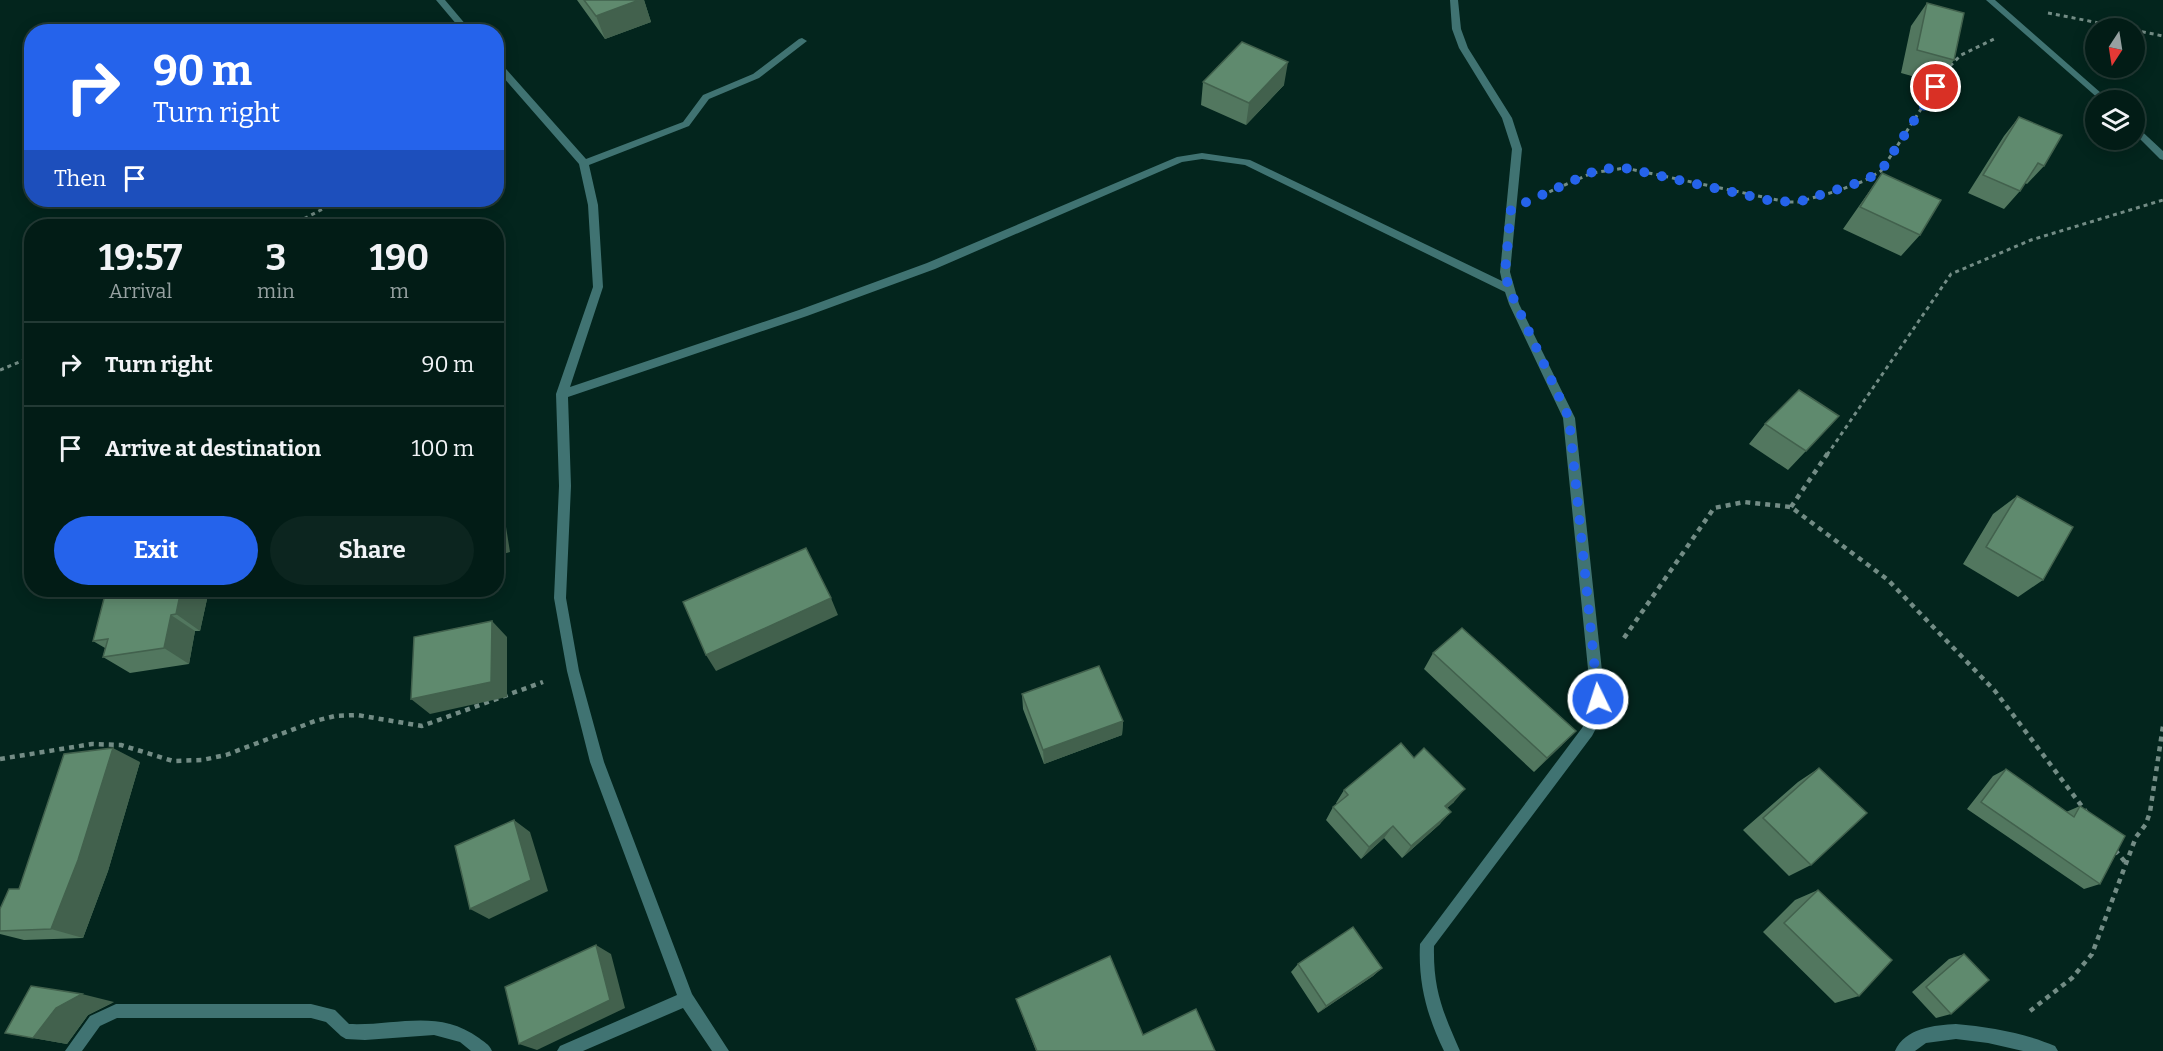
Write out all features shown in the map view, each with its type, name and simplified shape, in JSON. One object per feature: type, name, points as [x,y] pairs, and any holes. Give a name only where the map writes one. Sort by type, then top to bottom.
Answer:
[{"type":"street","points":[[440,0],[461,24]]},
{"type":"street","points":[[1452,1051],[1437,1023],[1427,987],[1426,944],[1587,732],[1595,717],[1598,699],[1569,418],[1509,289],[1505,272],[1517,149],[1516,139],[1506,113],[1456,31],[1454,0]]},
{"type":"street","points":[[1990,0],[2094,90]]},
{"type":"street","points":[[584,163],[686,124],[706,96],[756,76],[802,41]]},
{"type":"street","points":[[504,72],[584,163],[593,205],[598,287],[562,393],[565,486],[560,598],[573,670],[597,762],[686,999],[721,1051]]},
{"type":"street","points":[[2145,138],[2163,157]]},
{"type":"street","points":[[562,393],[802,313],[931,266],[1180,159],[1202,156],[1246,162],[1509,289]]},
{"type":"street","points":[[565,1051],[686,999]]},
{"type":"street","points":[[73,1051],[95,1021],[116,1011],[310,1011],[330,1015],[346,1031],[365,1032],[434,1027],[448,1030],[465,1037],[484,1051]]},
{"type":"street","points":[[1903,1051],[1924,1035],[1960,1033],[1996,1036],[2050,1051]]},
{"type":"path","points":[[2047,13],[2085,20]]},
{"type":"path","points":[[1511,209],[1599,169],[1625,168],[1787,202],[1798,202],[1864,181],[1881,171],[1951,64],[1961,55],[2021,25]]},
{"type":"path","points":[[2145,32],[2163,36]]},
{"type":"path","points":[[1791,507],[1950,274],[2031,240],[2163,200]]},
{"type":"path","points":[[304,219],[327,207]]},
{"type":"path","points":[[0,370],[24,360]]},
{"type":"path","points":[[1597,678],[1714,508],[1744,502],[1791,507],[1888,579],[1995,691],[2091,818]]},
{"type":"path","points":[[0,759],[92,744],[121,745],[173,761],[202,760],[226,755],[315,721],[335,717],[357,715],[422,726],[573,670]]},
{"type":"path","points":[[1996,1036],[2081,970],[2092,954],[2136,837],[2146,824],[2150,812],[2163,726]]},
{"type":"path","points":[[2112,845],[2126,863]]},
{"type":"building","points":[[584,0],[639,0],[596,16]]},
{"type":"building","points":[[1927,3],[1964,13],[1954,60],[1917,50]]},
{"type":"building","points":[[1242,42],[1288,62],[1249,103],[1203,82]]},
{"type":"building","points":[[2019,117],[2062,135],[2044,166],[2038,163],[2020,191],[1983,175]]},
{"type":"building","points":[[1882,173],[1941,200],[1920,235],[1860,207]]},
{"type":"building","points":[[1799,390],[1839,416],[1806,451],[1765,424]]},
{"type":"building","points":[[2017,496],[2073,527],[2043,580],[1986,547]]},
{"type":"building","points":[[806,548],[831,598],[706,655],[683,602]]},
{"type":"building","points":[[104,597],[180,597],[176,614],[171,615],[164,648],[103,657],[108,639],[93,641]]},
{"type":"building","points":[[492,621],[491,682],[411,699],[414,637]]},
{"type":"building","points":[[1462,628],[1576,731],[1547,758],[1433,653]]},
{"type":"building","points":[[1099,666],[1123,721],[1043,750],[1022,694]]},
{"type":"building","points":[[1401,743],[1414,758],[1424,748],[1465,789],[1445,806],[1451,812],[1411,846],[1393,826],[1369,847],[1333,807],[1348,795],[1344,790]]},
{"type":"building","points":[[113,748],[78,860],[51,929],[0,931],[0,909],[9,889],[19,889],[64,754]]},
{"type":"building","points":[[1819,768],[1867,813],[1811,865],[1763,818]]},
{"type":"building","points":[[2006,769],[2074,817],[2080,806],[2125,836],[2100,884],[1981,802]]},
{"type":"building","points":[[514,820],[531,880],[470,909],[455,846]]},
{"type":"building","points":[[1818,890],[1892,960],[1859,996],[1784,923]]},
{"type":"building","points":[[1353,927],[1382,968],[1326,1006],[1298,964]]},
{"type":"building","points":[[596,945],[610,1000],[519,1044],[505,987]]},
{"type":"building","points":[[1964,954],[1989,980],[1951,1014],[1926,987]]},
{"type":"building","points":[[1110,956],[1143,1035],[1196,1009],[1215,1051],[1037,1051],[1016,999]]},
{"type":"building","points":[[31,986],[82,994],[56,1008],[33,1038],[5,1033]]},
{"type":"route","points":[[1598,699],[1569,418],[1509,289],[1505,272],[1511,209],[1599,169],[1613,168],[1625,168],[1772,201],[1798,202],[1837,191],[1864,181],[1881,171],[1936,87]]}]
